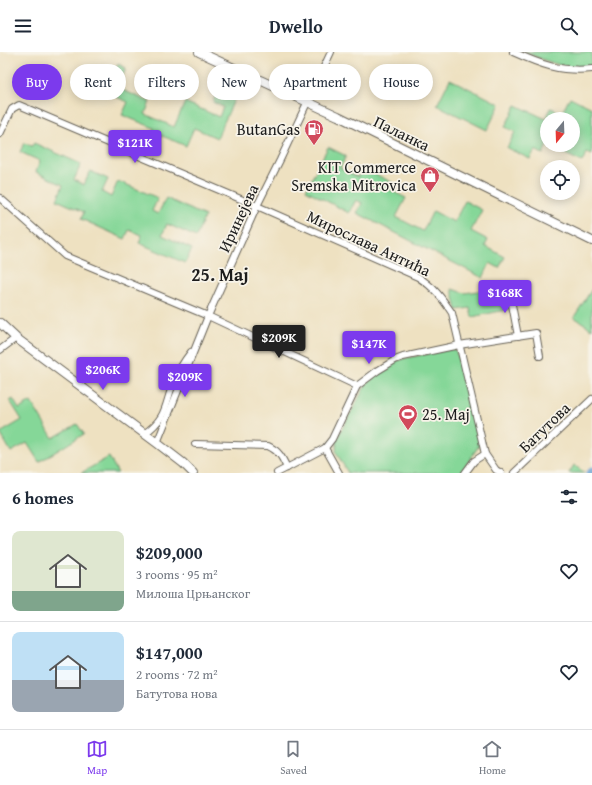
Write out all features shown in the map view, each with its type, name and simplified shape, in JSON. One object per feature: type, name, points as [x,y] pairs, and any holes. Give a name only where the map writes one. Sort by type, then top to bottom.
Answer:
[{"type":"main road","name":"Паланка","points":[[199,52],[307,102],[592,241]]},
{"type":"main road","points":[[0,323],[16,338],[144,434],[193,473]]},
{"type":"street","name":"Иринејева","points":[[157,444],[208,316],[257,206],[331,52]]},
{"type":"street","points":[[513,52],[553,68],[576,70],[592,69]]},
{"type":"street","name":"Мирослава Антића","points":[[0,134],[12,108],[19,105],[257,206],[418,277],[429,284],[441,297],[452,313],[485,454]]},
{"type":"street","points":[[0,198],[65,256],[208,316],[357,386]]},
{"type":"street","points":[[509,289],[518,336]]},
{"type":"street","points":[[277,473],[326,448],[357,386],[395,360],[459,345],[536,333],[540,356]]},
{"type":"street","points":[[0,350],[16,338]]},
{"type":"street","name":"Иринејева","points":[[144,434],[152,428],[162,415],[167,406],[171,389],[178,372],[186,358],[196,346]]},
{"type":"street","name":"Батутова","points":[[514,473],[592,399]]},
{"type":"street","points":[[195,444],[268,446],[280,453],[287,468]]},
{"type":"street","points":[[326,448],[339,473]]},
{"type":"street","points":[[465,473],[474,461],[485,454],[496,470],[501,473]]},
{"type":"green space","points":[[524,52],[592,52],[592,65],[584,67],[566,66]]},
{"type":"green space","points":[[450,79],[500,104],[487,130],[437,105]]},
{"type":"green space","points":[[126,92],[134,95],[134,100],[145,100],[150,102],[145,114],[174,127],[185,102],[219,117],[223,107],[213,102],[214,100],[234,100],[217,138],[194,128],[186,146],[153,132],[154,128],[122,115],[128,102],[123,100],[126,100]]},
{"type":"green space","points":[[570,97],[592,108],[592,155],[587,153],[582,162],[561,152],[580,152],[580,112],[562,112]]},
{"type":"green space","points":[[516,105],[540,116],[540,152],[544,152],[543,154],[535,150],[530,159],[507,148],[515,132],[505,127]]},
{"type":"green space","points":[[551,108],[560,112],[549,112]]},
{"type":"green space","points":[[24,143],[32,146],[34,143],[81,164],[74,180],[84,185],[90,171],[108,179],[102,192],[111,197],[118,181],[158,198],[152,211],[158,214],[166,198],[205,216],[196,237],[167,224],[162,235],[192,249],[185,263],[139,243],[142,235],[129,230],[125,239],[81,219],[84,212],[57,200],[63,185],[36,172],[40,161],[20,152]]},
{"type":"green space","points":[[328,147],[346,156],[340,168],[358,177],[363,168],[393,183],[390,190],[406,198],[396,217],[423,231],[433,211],[454,222],[465,201],[482,210],[471,231],[488,240],[485,246],[505,257],[499,268],[490,263],[483,278],[357,213],[362,203],[356,200],[349,213],[306,190]]},
{"type":"green space","points":[[452,289],[465,293],[491,289],[507,295],[510,309],[472,317],[470,308],[457,310]]},
{"type":"green space","points":[[592,289],[592,329],[574,317]]},
{"type":"green space","points":[[453,349],[456,351],[480,444],[461,473],[348,473],[336,452],[337,438],[367,383],[394,362],[406,358]]},
{"type":"green space","points":[[13,399],[19,409],[31,402],[53,438],[77,424],[84,434],[39,462],[27,443],[11,452],[0,433],[22,420],[10,401]]},
{"type":"green space","points":[[109,457],[118,473],[81,473]]},
{"type":"green space","points":[[574,465],[585,473],[569,473]]},
{"type":"place","name":"ButanGas","points":[[314,146]]},
{"type":"place","name":"KIT Commerce Sremska Mitrovica","points":[[430,193]]},
{"type":"place","name":"25. Maj","points":[[408,431]]},
{"type":"district","name":"25. Мај","points":[[220,275]]}]
